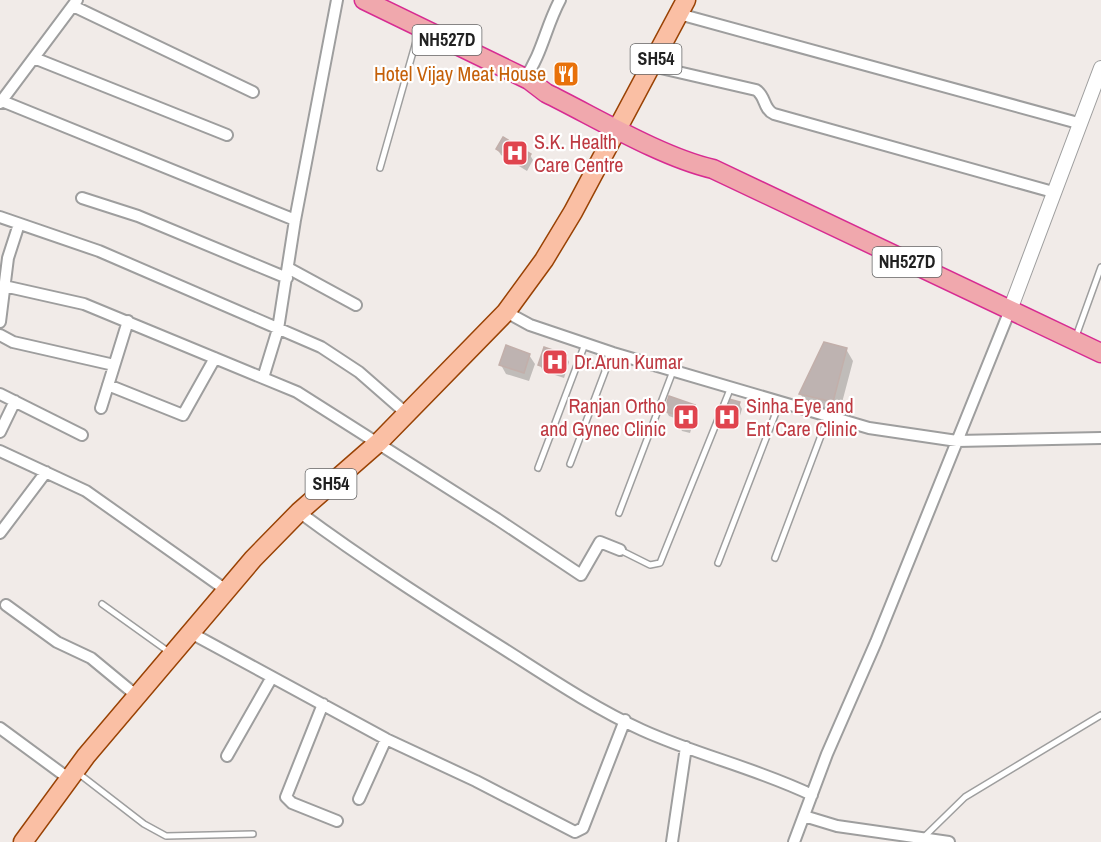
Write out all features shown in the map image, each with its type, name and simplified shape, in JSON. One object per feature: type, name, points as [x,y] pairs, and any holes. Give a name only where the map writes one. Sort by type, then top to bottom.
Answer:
[{"type":"highway","name":"NH527D","points":[[364,0],[527,79],[546,93],[622,123],[693,164],[713,169],[1101,353]]},
{"type":"main road","name":"SH54","points":[[22,842],[71,774],[226,590],[299,512],[379,442],[506,312],[544,260],[622,123],[682,7]]},
{"type":"street","points":[[263,378],[278,329],[295,220],[337,0]]},
{"type":"street","points":[[527,79],[538,58],[560,0]]},
{"type":"street","points":[[253,92],[75,3],[1,102],[295,220]]},
{"type":"street","points":[[682,7],[1078,123]]},
{"type":"street","points":[[34,58],[227,135]]},
{"type":"street","points":[[652,66],[756,90],[762,94],[768,110],[774,114],[949,161],[1053,192]]},
{"type":"street","points":[[794,842],[1011,310],[1078,123],[1101,68]]},
{"type":"street","points":[[82,198],[138,216],[288,273],[356,305]]},
{"type":"street","points":[[0,217],[99,251],[302,338],[342,360],[407,414]]},
{"type":"street","points":[[0,322],[8,258],[19,224]]},
{"type":"street","points":[[4,286],[74,301],[128,321],[195,352],[263,378],[324,407],[581,575],[600,542],[621,550]]},
{"type":"street","points":[[506,312],[530,325],[612,353],[869,428],[957,441],[1101,438]]},
{"type":"street","points":[[101,408],[128,321]]},
{"type":"street","points":[[0,335],[13,342],[114,365]]},
{"type":"street","points":[[108,385],[183,415],[215,358]]},
{"type":"street","points":[[0,394],[82,435]]},
{"type":"street","points":[[0,432],[15,401]]},
{"type":"street","points":[[0,451],[86,491],[226,590]]},
{"type":"street","points":[[0,533],[46,472]]},
{"type":"street","points":[[299,512],[343,545],[458,620],[625,720],[686,747],[737,763],[812,795]]},
{"type":"street","points":[[6,605],[57,642],[91,658],[137,696]]},
{"type":"street","points":[[190,633],[386,739],[476,780],[572,837],[583,828],[625,720]]},
{"type":"street","points":[[227,756],[272,677]]},
{"type":"street","points":[[323,704],[286,797],[292,803],[337,821]]},
{"type":"street","points":[[0,728],[71,774]]},
{"type":"street","points":[[359,799],[386,739]]},
{"type":"street","points":[[672,842],[686,747]]},
{"type":"street","points":[[804,816],[837,826],[922,840],[949,842]]},
{"type":"lane","points":[[380,168],[420,27]]},
{"type":"lane","points":[[1075,340],[1101,267]]},
{"type":"lane","points":[[538,468],[585,344]]},
{"type":"lane","points":[[570,464],[612,353]]},
{"type":"lane","points":[[619,513],[673,371]]},
{"type":"lane","points":[[621,550],[650,565],[660,563],[731,387]]},
{"type":"lane","points":[[718,563],[780,401]]},
{"type":"lane","points":[[775,558],[828,415]]},
{"type":"lane","points":[[102,604],[172,655]]},
{"type":"lane","points":[[922,840],[965,797],[1101,715]]},
{"type":"lane","points":[[71,774],[144,824],[166,836],[253,834]]},
{"type":"building","points":[[503,137],[531,154],[524,166],[496,149]]},
{"type":"building","points":[[824,342],[847,348],[833,402],[799,394]]},
{"type":"building","points":[[506,345],[530,354],[524,373],[499,365]]},
{"type":"building","points":[[544,347],[567,355],[561,373],[538,365]]},
{"type":"building","points":[[669,396],[695,405],[687,428],[677,425],[680,416],[664,411]]},
{"type":"building","points":[[729,399],[740,402],[733,424],[722,420]]},
{"type":"place","name":"Hotel Vijay Meat House","points":[[566,74]]},
{"type":"place","name":"S.K. Health Care Centre","points":[[515,153]]},
{"type":"place","name":"Dr.Arun Kumar","points":[[555,362]]},
{"type":"place","name":"Ranjan Ortho and Gynec Clinic","points":[[686,417]]},
{"type":"place","name":"Sinha Eye and Ent Care Clinic","points":[[727,417]]}]
